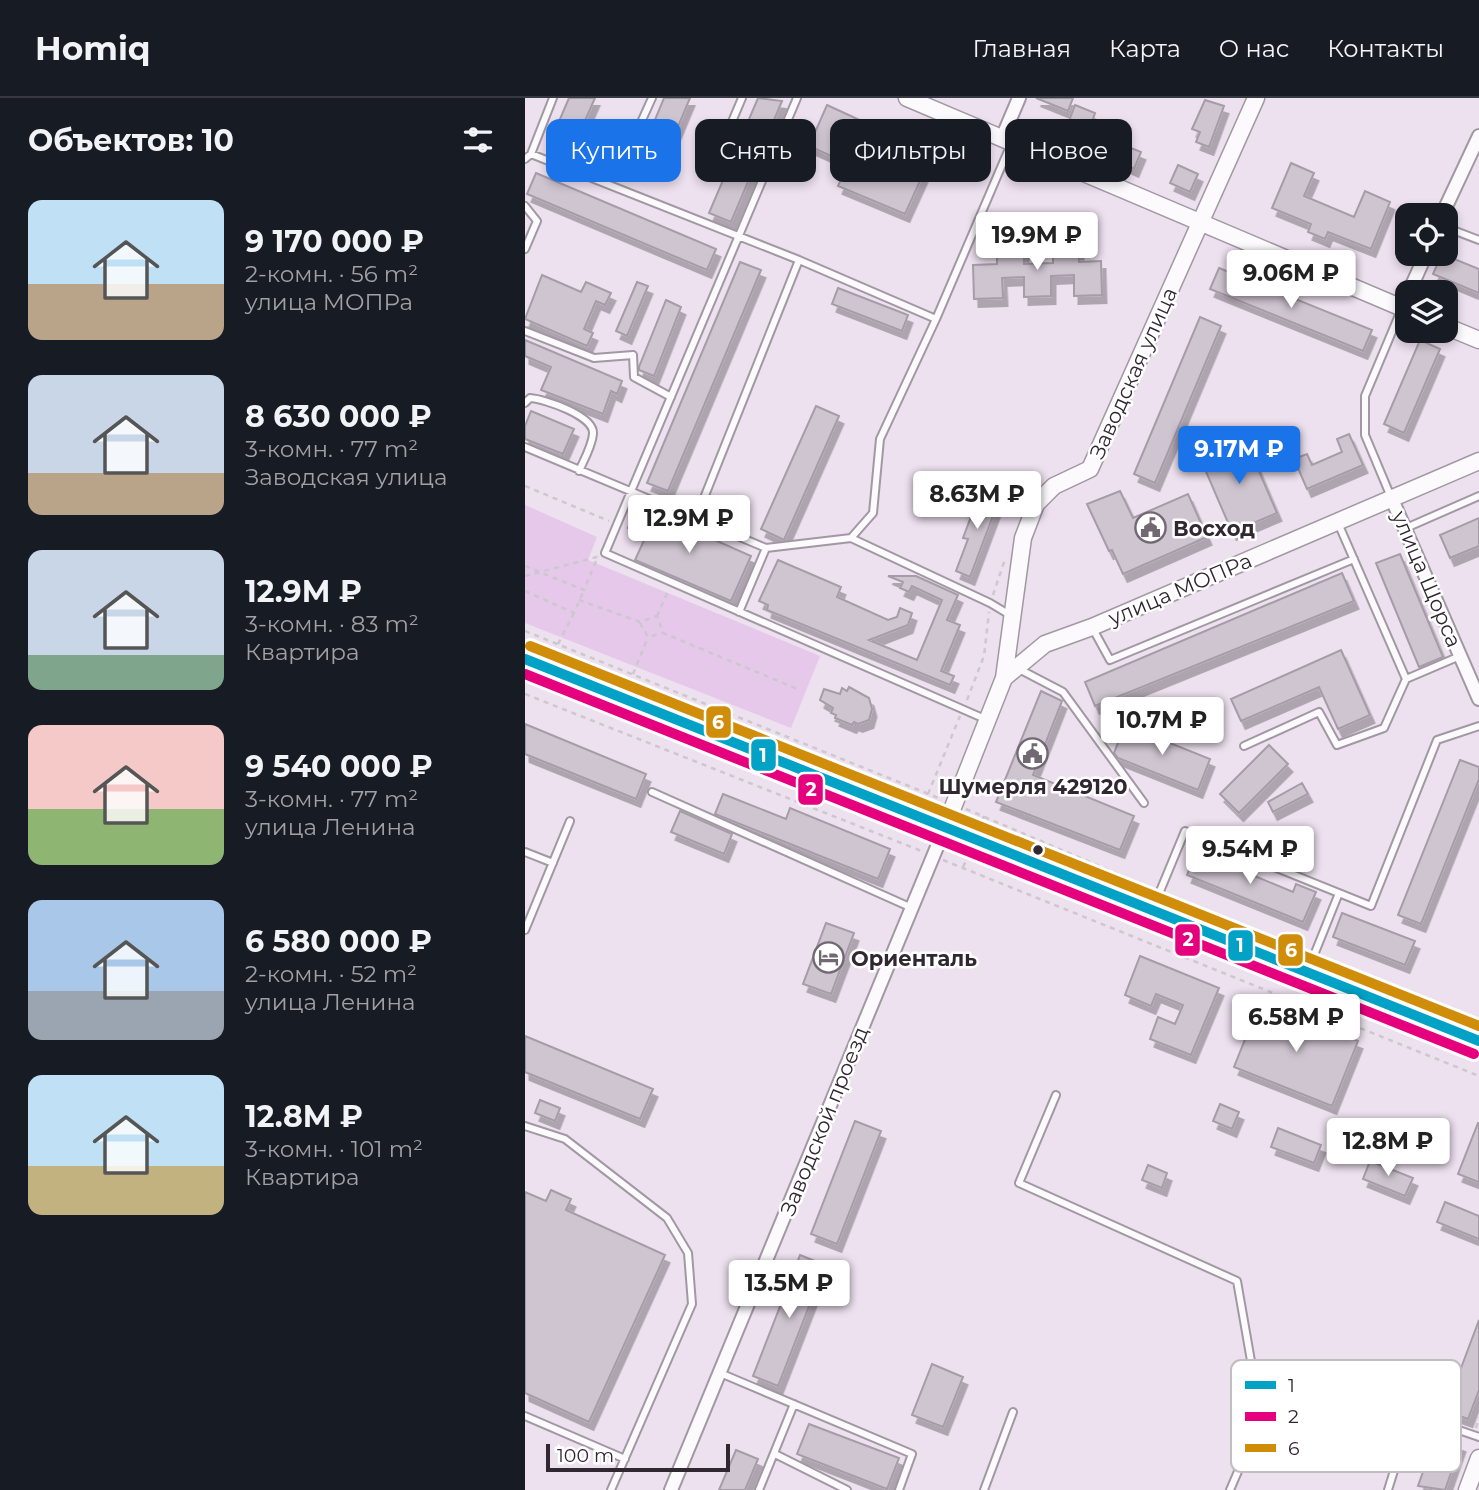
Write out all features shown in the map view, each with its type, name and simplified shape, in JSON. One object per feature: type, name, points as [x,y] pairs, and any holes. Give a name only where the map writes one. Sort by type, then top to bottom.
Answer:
[{"type":"main road","points":[[525,659],[944,830],[1479,1041]]},
{"type":"street","points":[[907,98],[1005,139]]},
{"type":"street","points":[[1013,119],[1019,98]]},
{"type":"street","name":"Заводская улица","points":[[944,830],[987,720],[1010,673],[1010,615],[1023,538],[1036,504],[1054,486],[1090,469],[1256,98]]},
{"type":"street","points":[[1448,203],[1479,136]]},
{"type":"street","points":[[1105,182],[1201,223],[1303,259],[1395,297]]},
{"type":"street","points":[[1458,331],[1479,340]]},
{"type":"street","name":"улица МОПРа","points":[[1010,673],[1045,644],[1092,627],[1479,461]]},
{"type":"street","name":"улица Щорса","points":[[1391,497],[1479,699]]},
{"type":"street","name":"Заводской проезд","points":[[671,1490],[944,830]]},
{"type":"street","points":[[1467,1490],[1479,1458]]},
{"type":"lane","points":[[553,98],[528,156],[799,260],[936,319]]},
{"type":"lane","points":[[642,119],[652,98]]},
{"type":"lane","points":[[734,119],[743,98]]},
{"type":"lane","points":[[797,98],[605,553],[987,720]]},
{"type":"lane","points":[[851,538],[873,513],[880,439],[936,319],[1005,145]]},
{"type":"lane","points":[[525,206],[537,221],[525,248]]},
{"type":"lane","points":[[1458,232],[1479,240]]},
{"type":"lane","points":[[696,518],[799,260]]},
{"type":"lane","points":[[1391,497],[1366,435],[1365,396],[1395,327]]},
{"type":"lane","points":[[525,331],[594,358],[633,355],[634,377],[671,397]]},
{"type":"lane","points":[[525,402],[530,398],[540,399],[586,419],[592,426],[593,435],[579,471]]},
{"type":"lane","points":[[525,447],[766,548],[851,538],[1010,615]]},
{"type":"lane","points":[[1406,528],[1479,496]]},
{"type":"lane","points":[[1338,521],[1406,679]]},
{"type":"lane","points":[[739,612],[766,548]]},
{"type":"lane","points":[[1092,627],[1110,660],[1354,559]]},
{"type":"lane","points":[[1244,746],[1319,712],[1336,745],[1384,727],[1406,679],[1459,656]]},
{"type":"lane","points":[[1010,673],[1063,692],[1144,803]]},
{"type":"lane","points":[[1152,910],[1185,831],[1371,906],[1437,740],[1479,726]]},
{"type":"lane","points":[[652,792],[912,908]]},
{"type":"lane","points":[[525,930],[570,821]]},
{"type":"lane","points":[[525,852],[553,863]]},
{"type":"lane","points":[[1307,972],[1339,893]]},
{"type":"lane","points":[[1056,1095],[1019,1183],[1237,1280],[1251,1360]]},
{"type":"lane","points":[[525,1126],[565,1139],[667,1218],[688,1253],[692,1304],[611,1490]]},
{"type":"lane","points":[[720,1373],[912,1454],[899,1490]]},
{"type":"lane","points":[[759,1490],[794,1404]]},
{"type":"lane","points":[[984,1490],[1013,1412]]},
{"type":"lane","points":[[525,1416],[625,1459]]},
{"type":"lane","points":[[1461,1431],[1479,1437]]},
{"type":"lane","points":[[775,1454],[847,1490]]},
{"type":"lane","points":[[1230,1490],[1238,1472]]},
{"type":"lane","points":[[1388,1490],[1394,1472]]},
{"type":"path","points":[[525,486],[617,525]]},
{"type":"path","points":[[928,793],[983,656],[990,603],[1008,552]]},
{"type":"path","points":[[525,576],[605,553]]},
{"type":"path","points":[[558,644],[597,556]]},
{"type":"path","points":[[525,566],[584,590]]},
{"type":"path","points":[[663,633],[656,617],[671,582]]},
{"type":"path","points":[[525,591],[574,613]]},
{"type":"path","points":[[579,600],[640,622],[656,617]]},
{"type":"path","points":[[640,622],[648,637]]},
{"type":"path","points":[[525,631],[928,793],[1249,931]]},
{"type":"path","points":[[648,637],[663,633],[800,690]]},
{"type":"path","points":[[633,674],[648,637]]},
{"type":"path","points":[[525,694],[1479,1076]]},
{"type":"path","points":[[1471,1023],[1479,1017]]},
{"type":"path","points":[[1461,1019],[1479,1025]]},
{"type":"shaded area","points":[[525,505],[597,537],[588,560],[820,656],[791,728],[525,623]]},
{"type":"building","points":[[569,98],[595,98],[586,119],[560,119]]},
{"type":"building","points":[[664,98],[690,98],[681,120],[655,119]]},
{"type":"building","points":[[758,98],[782,101],[774,119],[749,119]]},
{"type":"building","points":[[1036,98],[1073,98],[1068,111]]},
{"type":"building","points":[[1205,100],[1224,106],[1209,147],[1196,142],[1200,132],[1192,129]]},
{"type":"building","points":[[827,105],[857,119],[830,119],[830,156],[816,149],[816,130]]},
{"type":"building","points":[[1075,105],[1095,113],[1093,119],[1070,119]]},
{"type":"building","points":[[1132,148],[1141,152],[1134,169],[1132,168]]},
{"type":"building","points":[[1291,163],[1314,173],[1304,196],[1354,217],[1365,191],[1390,202],[1371,249],[1328,232],[1325,239],[1308,232],[1311,224],[1272,208]]},
{"type":"building","points":[[1178,165],[1198,174],[1190,192],[1170,183]]},
{"type":"building","points":[[536,173],[546,177],[546,182],[557,182],[716,249],[707,270],[527,194]]},
{"type":"building","points":[[722,182],[748,182],[731,222],[709,213]]},
{"type":"building","points":[[840,182],[920,182],[905,214],[838,186]]},
{"type":"building","points":[[1024,241],[1024,264],[1053,263],[1053,242],[1079,241],[1079,262],[1101,261],[1102,295],[1074,296],[1074,275],[1051,276],[1051,296],[1024,297],[1024,277],[1002,278],[1003,298],[974,299],[973,265],[997,264],[997,242]]},
{"type":"building","points":[[1458,260],[1479,269],[1479,293],[1458,284],[1458,280],[1448,280],[1433,274],[1437,266],[1458,266]]},
{"type":"building","points":[[740,262],[761,270],[668,491],[647,483]]},
{"type":"building","points":[[1219,268],[1372,330],[1363,351],[1210,289]]},
{"type":"building","points":[[542,275],[581,292],[586,282],[611,293],[605,305],[596,301],[584,329],[593,333],[587,346],[525,319]]},
{"type":"building","points":[[637,282],[648,286],[627,336],[616,331]]},
{"type":"building","points":[[838,288],[908,315],[902,331],[832,304]]},
{"type":"building","points":[[666,300],[681,307],[654,376],[639,370],[639,367]]},
{"type":"building","points":[[1200,317],[1221,326],[1155,483],[1134,474]]},
{"type":"building","points":[[525,340],[622,381],[617,394],[611,391],[603,414],[541,390],[551,367],[525,356]]},
{"type":"building","points":[[1419,343],[1427,343],[1440,349],[1404,433],[1384,424]]},
{"type":"building","points":[[816,406],[839,416],[784,540],[761,529]]},
{"type":"building","points":[[531,411],[574,429],[563,454],[525,439],[525,426]]},
{"type":"building","points":[[1349,434],[1363,465],[1307,489],[1294,459],[1307,454],[1312,465],[1342,452],[1337,439]]},
{"type":"building","points":[[1246,441],[1277,513],[1232,532],[1201,460]]},
{"type":"building","points":[[981,490],[1000,497],[970,577],[956,571],[968,539],[963,538]]},
{"type":"building","name":"Восход","points":[[1120,491],[1133,518],[1188,494],[1207,537],[1123,574],[1087,504]]},
{"type":"building","points":[[638,506],[751,556],[731,601],[635,560],[646,536],[628,528]]},
{"type":"building","points":[[1479,518],[1479,546],[1450,558],[1440,535]]},
{"type":"building","points":[[1400,554],[1443,657],[1419,667],[1376,563]]},
{"type":"building","points":[[778,560],[841,587],[837,597],[888,620],[897,617],[900,608],[912,613],[908,625],[869,640],[917,660],[942,600],[912,586],[909,592],[900,588],[903,582],[888,576],[916,576],[958,595],[947,620],[960,625],[941,671],[954,676],[950,685],[767,610],[768,605],[759,601]]},
{"type":"building","points":[[1342,573],[1354,601],[1095,706],[1085,682]]},
{"type":"building","points":[[1341,650],[1370,715],[1338,729],[1319,687],[1241,721],[1231,699]]},
{"type":"building","points":[[849,687],[869,698],[872,709],[869,720],[858,724],[854,722],[852,725],[835,718],[836,715],[831,713],[833,708],[820,700],[824,689],[840,694],[842,688],[847,691]]},
{"type":"building","points":[[1041,691],[1062,701],[1033,775],[1134,816],[1120,850],[996,802]]},
{"type":"building","points":[[525,724],[646,774],[636,799],[525,754]]},
{"type":"building","points":[[1125,725],[1210,759],[1198,790],[1118,758],[1114,753]]},
{"type":"building","points":[[1269,745],[1288,764],[1239,813],[1220,794]]},
{"type":"building","points":[[1460,760],[1479,767],[1479,779],[1421,924],[1398,915]]},
{"type":"building","points":[[1302,783],[1308,794],[1273,812],[1268,802]]},
{"type":"building","points":[[723,794],[786,819],[790,808],[890,849],[878,879],[715,814]]},
{"type":"building","points":[[680,811],[732,834],[724,854],[671,832]]},
{"type":"building","points":[[1200,845],[1219,853],[1216,860],[1293,892],[1296,884],[1316,892],[1303,922],[1187,875]]},
{"type":"building","points":[[1342,913],[1415,941],[1405,965],[1333,937]]},
{"type":"building","name":"Ориенталь","points":[[826,923],[854,933],[831,994],[803,984]]},
{"type":"building","points":[[1140,956],[1219,988],[1191,1055],[1150,1039],[1158,1017],[1175,1024],[1183,1005],[1156,994],[1151,1006],[1125,995]]},
{"type":"building","points":[[1260,1002],[1358,1041],[1332,1106],[1234,1067]]},
{"type":"building","points":[[525,1036],[653,1089],[640,1119],[525,1072]]},
{"type":"building","points":[[540,1100],[560,1108],[555,1121],[535,1113]]},
{"type":"building","points":[[1220,1104],[1239,1112],[1232,1129],[1213,1121]]},
{"type":"building","points":[[855,1121],[881,1131],[837,1244],[811,1234]]},
{"type":"building","points":[[1479,1123],[1479,1182],[1458,1174]]},
{"type":"building","points":[[1278,1128],[1321,1145],[1314,1163],[1271,1147]]},
{"type":"building","points":[[1370,1161],[1413,1178],[1405,1196],[1363,1179]]},
{"type":"building","points":[[1148,1165],[1167,1173],[1162,1188],[1142,1180]]},
{"type":"building","points":[[551,1190],[571,1199],[566,1210],[665,1255],[589,1422],[525,1393],[525,1192],[546,1201]]},
{"type":"building","points":[[1445,1202],[1479,1216],[1479,1239],[1437,1222]]},
{"type":"building","points":[[800,1255],[825,1265],[778,1386],[753,1376]]},
{"type":"building","points":[[1479,1320],[1479,1390],[1468,1419],[1461,1417],[1461,1368]]},
{"type":"building","points":[[932,1364],[963,1377],[943,1427],[912,1415]]},
{"type":"building","points":[[809,1424],[899,1458],[887,1489],[797,1454]]},
{"type":"building","points":[[736,1450],[758,1459],[745,1490],[719,1490]]},
{"type":"building","points":[[1423,1472],[1451,1472],[1445,1490],[1418,1486]]},
{"type":"transit line","name":"6","points":[[530,646],[1479,1026]]},
{"type":"transit line","name":"1","points":[[525,659],[1479,1041]]},
{"type":"transit line","name":"2","points":[[525,674],[1474,1054]]},
{"type":"place","name":"Восход","points":[[1150,528]]},
{"type":"place","name":"Шумерля 429120","points":[[1033,754]]},
{"type":"place","name":"Ориенталь","points":[[828,958]]}]
